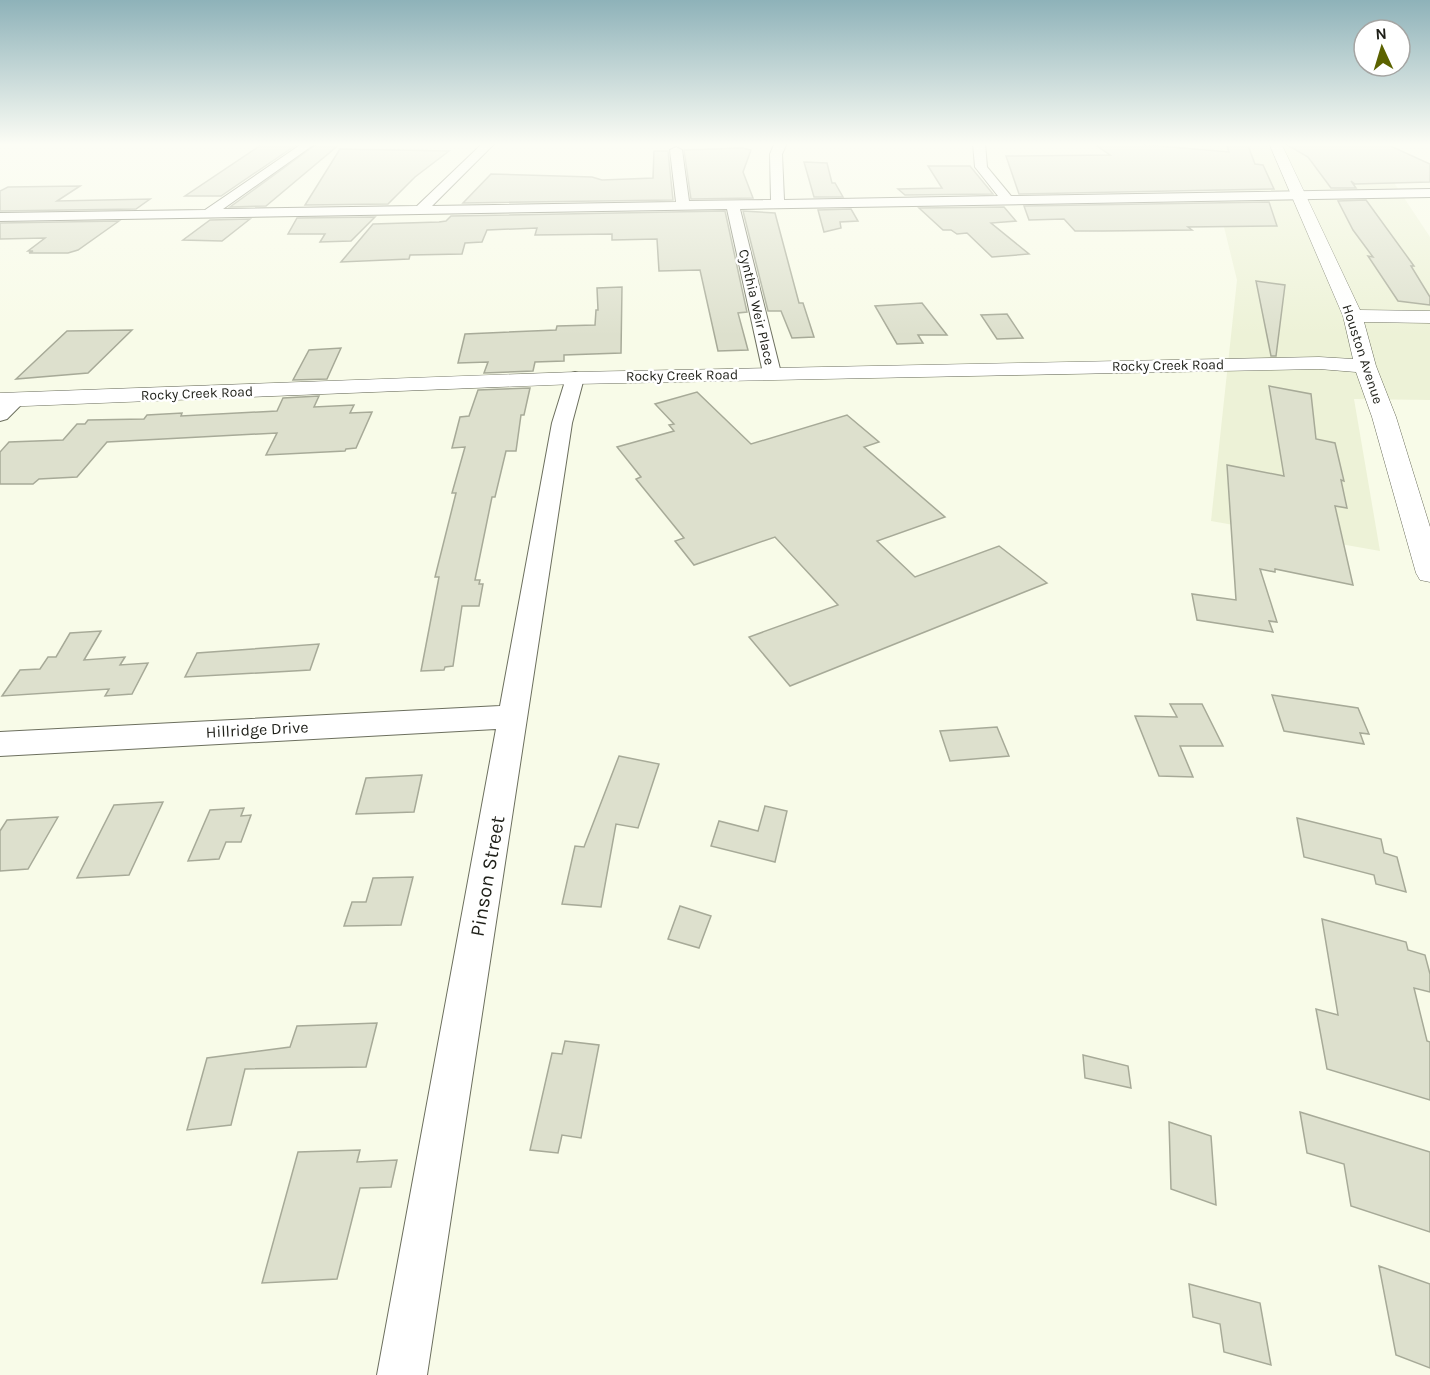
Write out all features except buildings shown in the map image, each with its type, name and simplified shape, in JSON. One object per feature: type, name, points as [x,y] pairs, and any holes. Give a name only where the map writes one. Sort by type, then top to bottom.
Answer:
[{"type":"street","points":[[207,214],[217,207]]},
{"type":"street","points":[[419,211],[423,207]]},
{"type":"street","points":[[0,217],[621,207]]},
{"type":"street","name":"Cynthia Weir Place","points":[[734,207],[772,373]]},
{"type":"street","name":"Houston Avenue","points":[[1305,207],[1353,316],[1365,366],[1426,545],[1430,573]]},
{"type":"street","points":[[1353,316],[1430,317]]},
{"type":"street","name":"Rocky Creek Road","points":[[8,400],[575,378],[772,373],[1319,363],[1365,366]]},
{"type":"street","name":"Pinson Street","points":[[402,1375],[562,423],[575,378]]},
{"type":"street","points":[[0,415],[8,400]]},
{"type":"street","name":"Hillridge Drive","points":[[0,744],[328,724],[514,717]]},
{"type":"shaded area","points":[[1219,207],[1410,207],[1430,237],[1430,400],[1354,399],[1380,551],[1211,521],[1237,280]]}]
